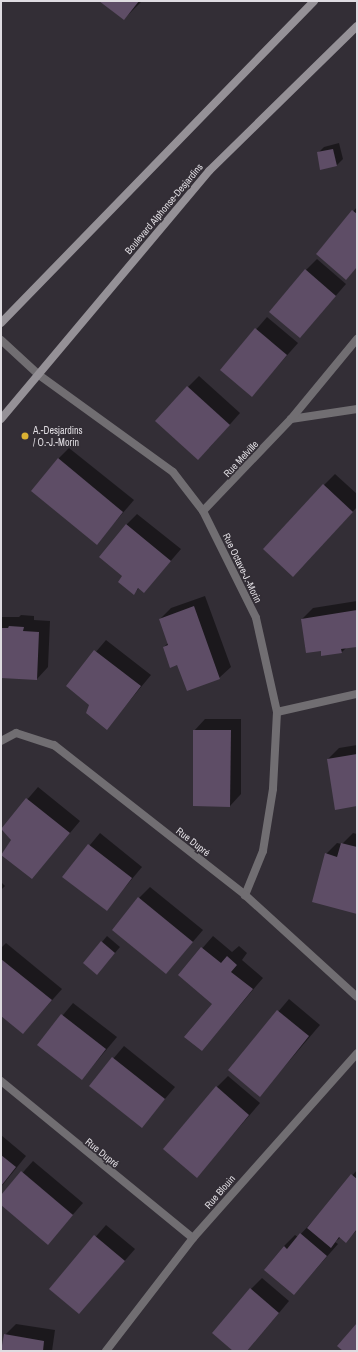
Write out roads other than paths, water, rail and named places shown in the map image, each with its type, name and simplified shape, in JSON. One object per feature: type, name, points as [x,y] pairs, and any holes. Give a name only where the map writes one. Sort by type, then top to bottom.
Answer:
[{"type":"main road","points":[[1,323],[314,1]]},
{"type":"main road","name":"Boulevard Alphonse-Desjardins","points":[[1,419],[209,171],[357,26]]},
{"type":"street","name":"Rue Melville","points":[[203,511],[291,419],[357,339]]},
{"type":"street","name":"Rue Octave-J.-Morin","points":[[1,340],[39,375],[173,472],[203,511],[256,618],[277,712],[273,789],[263,851],[244,895]]},
{"type":"street","points":[[291,419],[357,409]]},
{"type":"street","points":[[277,712],[357,694]]},
{"type":"street","name":"Rue Dupré","points":[[1,741],[16,733],[54,746],[244,895],[357,997]]},
{"type":"street","name":"Rue Blouin","points":[[106,1351],[193,1238],[357,1053]]},
{"type":"street","name":"Rue Dupré","points":[[1,1081],[193,1238]]},
{"type":"place","name":"A.-Desjardins / O.-J.-Morin","points":[[25,436]]}]
